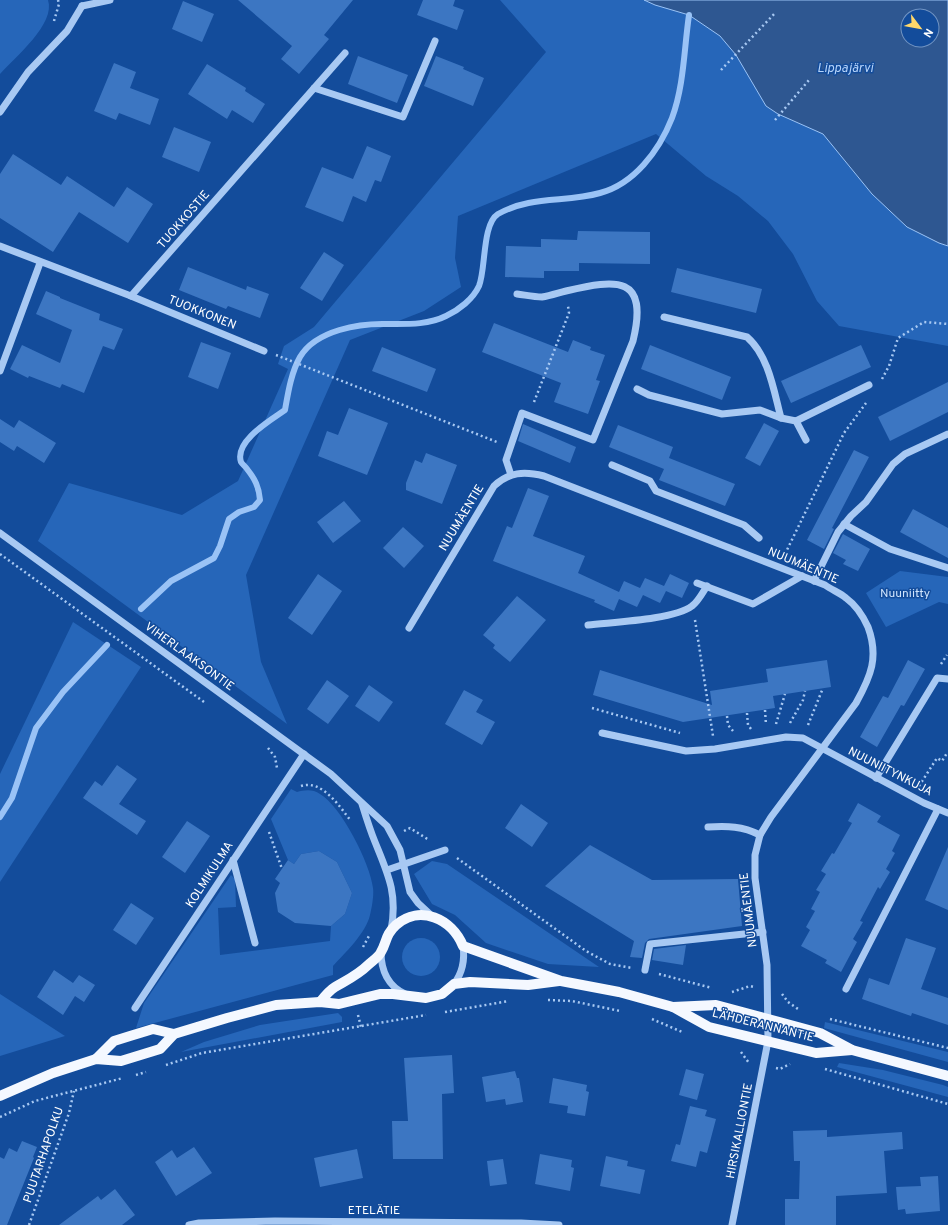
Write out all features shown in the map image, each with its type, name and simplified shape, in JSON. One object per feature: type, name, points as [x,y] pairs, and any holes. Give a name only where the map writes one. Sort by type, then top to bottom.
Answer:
[{"type":"main road","points":[[320,1002],[335,987],[357,976],[381,952],[386,936],[391,930],[396,925],[410,918],[424,915],[439,919],[451,927],[463,946]]},
{"type":"main road","name":"LÄHDERANNANTIE","points":[[463,946],[561,981],[619,992],[673,1007],[709,1027],[816,1053],[852,1050]]},
{"type":"main road","name":"LÄHDERANNANTIE","points":[[454,984],[470,982],[528,985],[561,981]]},
{"type":"main road","points":[[0,1096],[53,1073],[96,1059],[121,1061],[160,1049],[174,1034],[276,1005],[320,1002],[339,1004],[380,994],[426,998],[434,997],[448,990],[454,984]]},
{"type":"main road","name":"LÄHDERANNANTIE","points":[[673,1007],[716,1005],[820,1033],[852,1050],[948,1076]]},
{"type":"main road","points":[[96,1059],[114,1041],[153,1029],[174,1034]]},
{"type":"street","points":[[0,112],[28,72],[67,31],[80,3],[110,0]]},
{"type":"street","points":[[314,88],[403,118],[435,41]]},
{"type":"street","name":"TUOKKOSTIE","points":[[131,296],[345,53]]},
{"type":"street","points":[[0,246],[40,263],[131,296]]},
{"type":"street","points":[[0,371],[40,263]]},
{"type":"street","points":[[511,475],[506,460],[509,447],[522,413],[593,440],[633,341],[637,326],[638,307],[633,292],[626,286],[606,285],[566,291],[542,297],[517,294]]},
{"type":"street","name":"TUOKKONEN","points":[[131,296],[264,351]]},
{"type":"street","points":[[664,316],[747,337],[755,344],[769,374],[781,418]]},
{"type":"street","points":[[637,389],[649,395],[722,414],[760,410],[781,418],[796,421],[869,385]]},
{"type":"street","points":[[796,421],[806,440]]},
{"type":"street","points":[[814,581],[838,532],[866,502],[893,464],[904,454],[948,434]]},
{"type":"street","points":[[612,465],[650,481],[656,491],[744,525],[759,538]]},
{"type":"street","name":"NUUMÄENTIE","points":[[409,628],[494,486],[511,475],[525,472],[544,476],[825,585],[847,599],[863,615],[874,648],[873,666],[866,685],[856,703],[760,835],[755,855],[755,878],[767,965],[768,1042]]},
{"type":"street","points":[[844,524],[890,549],[948,568]]},
{"type":"street","name":"VIHERLAAKSONTIE","points":[[0,533],[331,774],[362,804],[388,826],[400,850],[410,892],[418,903],[432,916]]},
{"type":"street","points":[[697,583],[753,604],[802,576]]},
{"type":"street","points":[[588,625],[657,617],[681,611],[693,606],[707,586]]},
{"type":"street","points":[[876,778],[937,678],[948,679]]},
{"type":"street","points":[[602,733],[686,751],[715,749],[786,736],[803,738]]},
{"type":"street","name":"NUUNIITYNKUJA","points":[[803,738],[876,778],[948,813]]},
{"type":"street","name":"KOLMIKULMA","points":[[135,1008],[304,754]]},
{"type":"street","name":"VIHERLAAKSONTIE","points":[[362,804],[371,833],[387,870],[394,896],[394,914],[391,930]]},
{"type":"street","points":[[846,989],[938,809]]},
{"type":"street","points":[[708,827],[734,826],[760,835]]},
{"type":"street","points":[[387,870],[445,850]]},
{"type":"street","points":[[233,860],[255,943]]},
{"type":"street","points":[[644,970],[650,944],[763,932]]},
{"type":"street","points":[[454,984],[459,977],[464,962],[463,946]]},
{"type":"street","points":[[381,952],[383,968],[390,983],[399,991],[410,996]]},
{"type":"street","name":"HIRSIKALLIONTIE","points":[[732,1225],[768,1042]]},
{"type":"street","name":"ETELÄTIE","points":[[189,1225],[276,1221],[559,1225]]},
{"type":"path","points":[[721,70],[776,12]]},
{"type":"path","points":[[775,120],[809,80]]},
{"type":"path","points":[[529,415],[569,313],[566,291]]},
{"type":"path","points":[[878,386],[889,366],[898,338],[924,322],[948,324]]},
{"type":"path","points":[[287,359],[509,447]]},
{"type":"path","points":[[783,558],[844,433],[870,398]]},
{"type":"path","points":[[0,554],[204,702]]},
{"type":"path","points":[[693,606],[715,749]]},
{"type":"path","points":[[803,738],[823,688]]},
{"type":"path","points":[[786,736],[789,725],[803,700],[805,691]]},
{"type":"path","points":[[776,738],[775,728],[785,694]]},
{"type":"path","points":[[592,708],[682,734]]},
{"type":"path","points":[[706,734],[712,733]]},
{"type":"path","points":[[262,744],[268,748],[275,757],[278,772],[297,787],[307,784],[315,786],[326,792],[352,822]]},
{"type":"path","points":[[917,790],[937,758],[942,761],[947,753]]},
{"type":"path","points":[[263,815],[282,869]]},
{"type":"path","points":[[393,836],[410,828],[445,850],[513,897],[586,951],[610,964],[644,970],[714,989]]},
{"type":"path","points":[[362,949],[371,933]]},
{"type":"path","points":[[729,993],[750,986],[783,994],[793,1007],[803,1012]]},
{"type":"path","points":[[354,1000],[361,1027]]},
{"type":"path","points":[[544,1000],[572,1001],[626,1012]]},
{"type":"path","points":[[443,1012],[516,1001]]},
{"type":"path","points":[[161,1067],[202,1053],[428,1015]]},
{"type":"path","points":[[648,1018],[683,1032]]},
{"type":"path","points":[[828,1018],[948,1048]]},
{"type":"path","points":[[737,1049],[744,1054],[747,1063],[780,1069],[795,1063]]},
{"type":"path","points":[[824,1069],[948,1104]]},
{"type":"path","points":[[133,1076],[147,1072]]},
{"type":"path","points":[[0,1117],[35,1101],[126,1077]]},
{"type":"path","name":"PUUTARHAPOLKU","points":[[29,1225],[68,1113],[74,1090]]},
{"type":"green space","points":[[0,0],[48,0],[49,9],[46,19],[33,40],[0,74]]},
{"type":"green space","points":[[500,0],[948,0],[948,346],[839,326],[817,301],[793,254],[768,221],[738,196],[706,176],[656,134],[458,216],[455,258],[461,287],[424,311],[350,340],[246,575],[261,662],[287,724],[38,541],[69,483],[182,515],[238,481],[288,369],[278,364],[284,346],[314,327],[546,52]]},
{"type":"green space","name":"Nuuniitty","points":[[900,571],[948,577],[948,604],[939,602],[886,627],[866,593]]},
{"type":"green space","points":[[73,622],[141,667],[0,882],[0,774]]},
{"type":"green space","points":[[291,789],[297,792],[308,790],[314,791],[328,800],[345,822],[360,850],[371,877],[373,898],[368,922],[360,936],[333,966],[333,975],[136,1028],[144,1003],[231,875],[235,879],[236,907],[218,908],[220,955],[330,941],[331,926],[345,914],[352,893],[337,862],[319,851],[301,854],[294,864],[288,860],[271,819]]},
{"type":"green space","points":[[432,861],[447,864],[599,967],[548,964],[486,943],[455,915],[432,904],[414,874]]},
{"type":"green space","points":[[421,938],[431,941],[437,947],[440,957],[437,967],[431,973],[421,976],[411,973],[405,967],[402,957],[405,947],[411,941]]},
{"type":"green space","points":[[0,994],[65,1036],[0,1056]]},
{"type":"green space","points":[[338,1013],[342,1017],[342,1022],[181,1052],[204,1042],[260,1025]]},
{"type":"green space","points":[[825,1022],[948,1052],[948,1062],[824,1028]]},
{"type":"green space","points":[[839,1063],[883,1070],[943,1085],[948,1087],[948,1097],[837,1067]]},
{"type":"water","name":"Lippajärvi","points":[[644,0],[948,0],[948,246],[907,227],[872,194],[823,134],[778,114],[766,106],[736,55],[720,36],[689,15],[655,5]]},
{"type":"building","points":[[238,0],[353,0],[324,35],[329,39],[299,74],[281,59],[292,46]]},
{"type":"building","points":[[423,0],[455,0],[453,6],[464,10],[457,30],[417,15]]},
{"type":"building","points":[[183,1],[214,14],[202,42],[172,29]]},
{"type":"building","points":[[358,56],[408,75],[397,103],[348,84]]},
{"type":"building","points":[[436,56],[464,67],[463,69],[484,78],[473,106],[424,86]]},
{"type":"building","points":[[114,63],[136,72],[130,88],[159,99],[150,125],[119,113],[116,120],[94,111]]},
{"type":"building","points":[[207,64],[246,88],[245,91],[265,104],[253,123],[232,110],[227,119],[188,94]]},
{"type":"building","points":[[174,127],[211,142],[199,172],[162,157]]},
{"type":"building","points":[[367,146],[391,156],[381,182],[375,180],[366,202],[353,196],[343,222],[305,207],[322,167],[353,179]]},
{"type":"building","points":[[13,154],[61,185],[67,176],[114,207],[127,187],[153,204],[128,243],[79,212],[53,252],[0,218],[0,174]]},
{"type":"building","points":[[578,231],[650,232],[650,264],[579,263],[579,271],[544,271],[544,278],[505,277],[506,246],[541,247],[541,239],[577,240]]},
{"type":"building","points":[[324,252],[344,265],[322,301],[300,288]]},
{"type":"building","points":[[188,267],[246,290],[247,286],[269,294],[260,318],[228,306],[226,309],[179,290]]},
{"type":"building","points":[[677,268],[762,289],[756,313],[671,292]]},
{"type":"building","points":[[46,291],[100,314],[99,320],[123,329],[114,350],[103,346],[84,393],[62,384],[60,388],[29,376],[28,378],[10,369],[22,345],[60,363],[72,330],[36,314]]},
{"type":"building","points":[[494,323],[568,352],[573,340],[591,347],[590,350],[605,355],[596,380],[600,381],[588,414],[554,402],[561,383],[482,352]]},
{"type":"building","points":[[201,342],[231,353],[218,389],[188,377]]},
{"type":"building","points":[[650,345],[731,377],[722,400],[641,369]]},
{"type":"building","points":[[861,345],[871,367],[791,403],[781,381]]},
{"type":"building","points":[[382,347],[436,369],[427,392],[372,371]]},
{"type":"building","points":[[948,382],[948,412],[890,441],[878,417]]},
{"type":"building","points":[[349,408],[388,423],[367,475],[318,456],[327,431],[338,435]]},
{"type":"building","points":[[0,419],[14,428],[19,420],[56,443],[44,463],[17,446],[14,451],[0,442]]},
{"type":"building","points":[[764,423],[779,431],[760,466],[745,458]]},
{"type":"building","points":[[523,424],[576,447],[570,463],[518,441]]},
{"type":"building","points":[[618,425],[673,447],[669,458],[735,484],[725,506],[659,480],[664,469],[609,447]]},
{"type":"building","points":[[854,450],[869,457],[832,528],[834,529],[824,549],[807,540]]},
{"type":"building","points":[[426,453],[457,465],[442,504],[406,490],[406,483],[415,460],[422,463]]},
{"type":"building","points":[[528,488],[549,496],[533,536],[585,556],[578,573],[619,592],[624,581],[640,588],[645,578],[664,586],[670,574],[689,583],[682,598],[666,591],[660,603],[643,595],[637,607],[619,599],[614,611],[594,602],[595,600],[493,561],[507,526],[512,528]]},
{"type":"building","points":[[344,501],[361,521],[333,543],[317,522]]},
{"type":"building","points":[[913,509],[948,528],[948,558],[900,532]]},
{"type":"building","points":[[403,527],[424,546],[404,568],[383,548]]},
{"type":"building","points":[[843,534],[870,549],[858,571],[843,564],[846,560],[833,553]]},
{"type":"building","points":[[318,574],[342,591],[312,635],[288,618]]},
{"type":"building","points":[[517,596],[546,620],[510,662],[493,648],[495,645],[483,635]]},
{"type":"building","points":[[827,660],[831,687],[773,696],[775,708],[683,722],[593,695],[600,670],[712,705],[710,691],[768,682],[766,669]]},
{"type":"building","points":[[908,660],[925,669],[904,706],[901,705],[877,747],[860,737],[883,696],[888,698]]},
{"type":"building","points":[[327,680],[349,696],[328,724],[307,709]]},
{"type":"building","points":[[369,685],[393,702],[379,722],[355,706]]},
{"type":"building","points":[[464,690],[483,700],[476,712],[495,722],[482,745],[445,724]]},
{"type":"building","points":[[117,765],[137,779],[119,804],[146,821],[137,835],[83,798],[95,781],[102,786]]},
{"type":"building","points":[[858,803],[881,816],[877,822],[900,835],[892,851],[895,853],[886,869],[890,872],[880,889],[878,887],[860,921],[863,922],[853,939],[857,942],[841,972],[825,963],[827,960],[801,946],[810,930],[806,927],[815,911],[811,909],[820,892],[816,890],[826,874],[821,871],[832,853],[834,854],[852,823],[848,821]]},
{"type":"building","points":[[521,804],[548,823],[532,847],[505,828]]},
{"type":"building","points":[[187,821],[210,836],[185,873],[162,857]]},
{"type":"building","points":[[590,845],[652,880],[738,879],[742,926],[649,939],[645,943],[642,958],[630,957],[634,941],[545,886]]},
{"type":"building","points":[[948,847],[948,910],[925,900]]},
{"type":"building","points":[[319,851],[337,862],[352,893],[345,914],[331,926],[295,923],[278,912],[275,893],[280,883],[275,879],[288,860],[294,864],[301,854]]},
{"type":"building","points":[[131,903],[154,918],[136,945],[113,930]]},
{"type":"building","points":[[906,938],[936,948],[921,989],[948,998],[948,1025],[912,1013],[911,1016],[862,999],[869,978],[889,985]]},
{"type":"building","points":[[686,945],[683,965],[652,960],[654,949]]},
{"type":"building","points":[[54,970],[73,983],[79,975],[95,985],[84,1002],[75,996],[63,1015],[37,997]]},
{"type":"building","points":[[452,1055],[454,1093],[442,1094],[443,1159],[393,1159],[392,1121],[408,1121],[404,1058]]},
{"type":"building","points":[[686,1069],[704,1074],[697,1100],[679,1095]]},
{"type":"building","points":[[515,1071],[517,1078],[519,1078],[523,1102],[506,1105],[505,1099],[486,1102],[482,1077]]},
{"type":"building","points":[[553,1078],[587,1085],[586,1091],[589,1092],[585,1116],[567,1113],[568,1106],[549,1103]]},
{"type":"building","points":[[690,1106],[707,1110],[705,1116],[716,1119],[707,1153],[700,1151],[696,1167],[671,1161],[676,1144],[680,1145]]},
{"type":"building","points":[[827,1130],[827,1137],[902,1132],[903,1149],[884,1151],[887,1193],[836,1196],[836,1225],[785,1225],[785,1199],[799,1199],[800,1161],[794,1161],[793,1131]]},
{"type":"building","points":[[22,1141],[37,1147],[7,1225],[0,1225],[0,1157],[4,1159],[9,1148],[17,1152]]},
{"type":"building","points":[[194,1147],[212,1173],[176,1196],[155,1162],[172,1150],[177,1158]]},
{"type":"building","points":[[357,1149],[363,1178],[320,1187],[314,1158]]},
{"type":"building","points":[[540,1154],[572,1160],[571,1167],[574,1168],[570,1191],[535,1184]]},
{"type":"building","points":[[606,1156],[628,1161],[627,1166],[645,1170],[640,1194],[600,1186]]},
{"type":"building","points":[[503,1159],[507,1184],[490,1186],[487,1161]]},
{"type":"building","points":[[938,1176],[940,1211],[906,1214],[905,1209],[898,1210],[896,1187],[921,1186],[920,1177]]},
{"type":"building","points":[[115,1189],[135,1215],[122,1225],[59,1225],[98,1196],[101,1200]]},
{"type":"waterway","points":[[141,609],[171,581],[214,558],[220,546],[229,519],[239,512],[254,507],[260,500],[256,483],[241,462],[240,454],[243,446],[255,432],[285,410],[294,370],[300,357],[307,348],[327,334],[352,327],[377,324],[410,324],[432,321],[451,314],[469,300],[479,286],[489,227],[493,219],[498,214],[523,204],[587,196],[612,189],[624,182],[644,164],[667,130],[676,106],[681,80],[689,15]]},
{"type":"waterway","points":[[0,817],[12,798],[36,728],[63,692],[107,645]]}]
